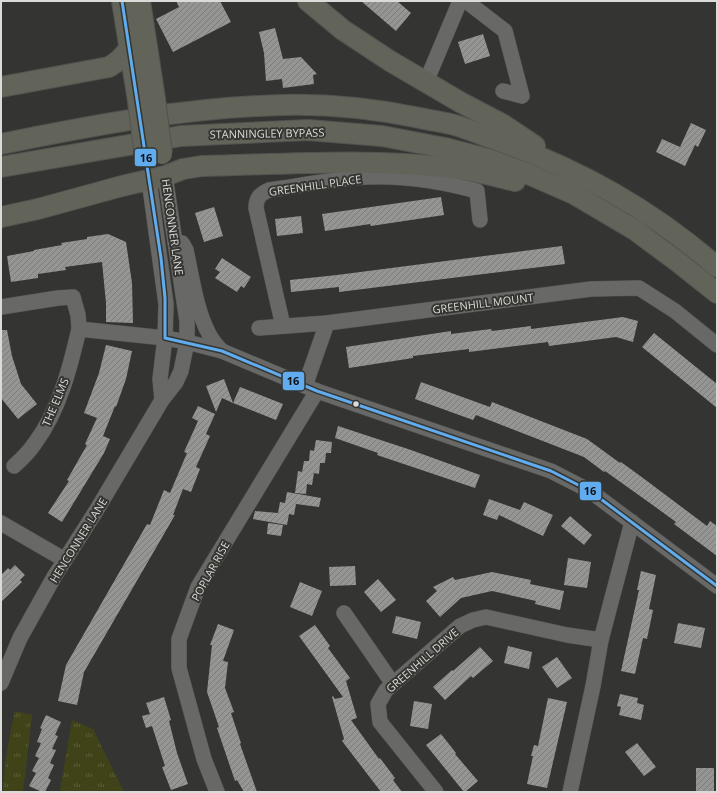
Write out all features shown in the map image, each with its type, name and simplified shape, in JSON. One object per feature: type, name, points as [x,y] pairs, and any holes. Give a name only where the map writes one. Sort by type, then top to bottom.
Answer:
[{"type":"main road","name":"HENCONNER LANE","points":[[122,1],[130,47],[146,100]]},
{"type":"main road","name":"HENCONNER LANE","points":[[140,1],[146,100],[157,178]]},
{"type":"main road","points":[[308,1],[342,30],[390,61],[460,102],[502,124],[572,171]]},
{"type":"main road","points":[[1,87],[109,67],[118,62],[130,47]]},
{"type":"main road","points":[[1,144],[90,127],[184,112],[285,105],[353,108],[397,114],[456,125],[526,151],[572,171],[636,205],[690,243],[717,267]]},
{"type":"main road","name":"STANNINGLEY BYPASS","points":[[1,167],[181,136],[308,130],[382,136],[445,148],[491,160],[526,173],[574,194]]},
{"type":"main road","points":[[1,217],[38,209],[157,178],[183,169],[202,166],[325,162],[410,164],[453,168],[492,175],[574,194],[635,230],[717,293]]},
{"type":"street","points":[[426,82],[460,1]]},
{"type":"street","points":[[466,1],[505,31],[528,97],[503,92]]},
{"type":"street","name":"HENCONNER LANE","points":[[1,683],[20,638],[162,400],[176,382],[181,371],[187,342],[187,321],[179,272],[174,225],[157,178]]},
{"type":"street","name":"HENCONNER LANE","points":[[157,178],[166,304],[165,338],[160,379],[162,400]]},
{"type":"street","name":"GREENHILL PLACE","points":[[283,326],[256,208],[256,202],[263,193],[269,190],[352,178],[396,178],[437,182],[477,191],[480,220]]},
{"type":"street","points":[[174,225],[186,250],[198,304],[206,327],[213,340],[222,351]]},
{"type":"street","name":"GREENHILL MOUNT","points":[[259,328],[327,323],[591,289],[639,288],[675,311],[717,345]]},
{"type":"street","name":"THE ELMS","points":[[1,307],[73,297],[78,315],[79,329],[72,357],[53,411],[36,443],[14,466]]},
{"type":"street","points":[[311,389],[327,323]]},
{"type":"street","points":[[79,329],[165,338],[222,351],[311,389],[551,471],[590,491],[717,586]]},
{"type":"street","name":"POPLAR RISE","points":[[217,792],[204,759],[179,668],[179,639],[198,587],[311,389]]},
{"type":"street","points":[[570,792],[593,686],[601,640],[632,522]]},
{"type":"street","points":[[1,523],[66,560]]},
{"type":"street","points":[[344,613],[393,684]]},
{"type":"street","name":"GREENHILL DRIVE","points":[[436,792],[380,722],[378,704],[386,690],[460,626],[473,620],[486,617],[567,635],[601,640]]},
{"type":"green space","points":[[15,711],[32,715],[23,792],[3,792],[4,771]]},
{"type":"green space","points":[[72,720],[93,729],[124,792],[60,792]]},
{"type":"building","points":[[176,1],[220,1],[231,22],[173,52],[156,19],[179,7]]},
{"type":"building","points":[[361,1],[397,1],[411,13],[396,31]]},
{"type":"building","points":[[275,28],[283,59],[301,57],[317,74],[313,75],[314,84],[283,88],[282,79],[266,81],[264,53],[259,32]]},
{"type":"building","points":[[483,34],[490,56],[465,64],[458,42]]},
{"type":"building","points":[[691,123],[706,130],[698,147],[695,145],[685,166],[656,152],[662,139],[680,147]]},
{"type":"building","points":[[441,197],[444,215],[325,231],[322,214]]},
{"type":"building","points":[[214,207],[223,236],[204,242],[195,213]]},
{"type":"building","points":[[301,216],[303,233],[277,236],[275,219]]},
{"type":"building","points":[[108,234],[126,242],[132,283],[133,323],[106,322],[106,303],[102,262],[65,267],[66,270],[38,274],[38,278],[11,282],[7,256],[62,245],[61,243],[87,239],[87,237]]},
{"type":"building","points":[[562,246],[565,264],[339,292],[339,287],[291,292],[290,280]]},
{"type":"building","points":[[222,258],[251,277],[244,288],[241,286],[237,292],[215,278],[220,272],[215,269]]},
{"type":"building","points":[[623,317],[638,321],[633,342],[616,337],[549,346],[548,342],[469,352],[469,349],[413,356],[413,358],[349,368],[346,347],[451,331],[451,334],[531,326],[531,329]]},
{"type":"building","points":[[1,330],[7,330],[12,356],[21,384],[37,404],[18,419],[1,398]]},
{"type":"building","points":[[654,333],[717,384],[717,408],[642,347]]},
{"type":"building","points":[[106,345],[132,351],[126,379],[116,407],[115,406],[103,436],[110,439],[104,453],[62,522],[48,513],[69,481],[67,480],[87,445],[85,444],[97,418],[84,413],[99,373]]},
{"type":"building","points":[[224,379],[233,403],[222,398],[216,412],[206,386]]},
{"type":"building","points":[[421,382],[490,407],[492,402],[587,439],[620,463],[621,462],[707,526],[710,521],[717,526],[717,556],[674,524],[676,522],[584,457],[476,415],[473,420],[415,399]]},
{"type":"building","points":[[240,387],[283,404],[276,420],[233,403]]},
{"type":"building","points":[[198,406],[215,414],[206,434],[210,436],[196,467],[200,469],[191,492],[183,489],[173,515],[175,515],[84,672],[77,705],[58,701],[66,665],[147,524],[150,525],[164,490],[170,493],[187,453],[184,452],[198,421],[192,418]]},
{"type":"building","points":[[338,426],[480,475],[475,488],[377,455],[378,453],[335,438]]},
{"type":"building","points":[[316,440],[332,442],[331,453],[326,453],[325,463],[320,463],[319,474],[314,473],[312,485],[307,484],[306,494],[295,493],[298,471],[302,472],[304,461],[309,461],[310,450],[314,451]]},
{"type":"building","points":[[287,492],[321,498],[319,507],[296,504],[294,515],[289,514],[287,525],[253,519],[255,511],[278,513],[280,502],[285,503]]},
{"type":"building","points":[[489,499],[520,510],[524,502],[553,515],[543,536],[499,515],[497,520],[483,515]]},
{"type":"building","points":[[570,516],[592,535],[584,545],[561,526]]},
{"type":"building","points":[[268,523],[283,525],[281,536],[267,534]]},
{"type":"building","points":[[568,558],[591,562],[587,588],[564,585]]},
{"type":"building","points":[[15,565],[25,575],[20,580],[22,582],[1,602],[1,575],[8,568],[10,570]]},
{"type":"building","points":[[355,566],[356,585],[330,586],[329,567]]},
{"type":"building","points":[[641,571],[656,575],[649,609],[653,610],[647,639],[643,638],[635,674],[621,671],[639,590],[637,590]]},
{"type":"building","points":[[492,572],[531,580],[530,584],[564,591],[560,610],[535,604],[536,601],[492,591],[461,598],[440,617],[426,601],[437,591],[433,587],[453,577],[455,580]]},
{"type":"building","points":[[378,579],[396,600],[381,612],[364,592]]},
{"type":"building","points":[[300,582],[322,591],[312,616],[290,607]]},
{"type":"building","points":[[396,616],[421,622],[417,639],[392,633]]},
{"type":"building","points":[[678,623],[705,628],[701,648],[674,643]]},
{"type":"building","points":[[218,624],[234,630],[223,661],[228,662],[225,688],[234,712],[231,713],[241,743],[240,744],[257,792],[244,792],[237,780],[235,781],[217,728],[219,727],[207,692],[212,645],[210,645]]},
{"type":"building","points":[[315,625],[330,646],[328,648],[350,678],[346,681],[357,718],[351,720],[379,759],[380,758],[395,778],[393,780],[402,792],[381,792],[342,741],[344,739],[332,697],[333,696],[335,699],[343,697],[299,636]]},
{"type":"building","points":[[508,646],[532,652],[529,669],[504,663]]},
{"type":"building","points":[[480,647],[493,661],[473,678],[471,676],[445,700],[433,687]]},
{"type":"building","points":[[557,657],[572,678],[557,688],[542,667]]},
{"type":"building","points":[[620,694],[638,698],[637,703],[644,705],[641,720],[619,715],[621,707],[617,706]]},
{"type":"building","points":[[164,697],[171,720],[169,721],[177,753],[188,784],[171,790],[162,767],[165,766],[152,726],[146,728],[142,716],[150,714],[146,703]]},
{"type":"building","points":[[548,698],[567,702],[547,788],[527,784],[533,756],[531,756],[534,745],[538,746]]},
{"type":"building","points":[[414,701],[432,704],[428,729],[410,726]]},
{"type":"building","points":[[46,715],[61,722],[55,735],[58,736],[52,749],[56,750],[50,763],[54,765],[48,778],[51,780],[45,792],[42,792],[29,786],[36,773],[32,771],[39,758],[35,756],[41,743],[37,742],[42,729],[40,728]]},
{"type":"building","points":[[441,734],[456,753],[455,754],[478,781],[465,792],[426,745]]},
{"type":"building","points":[[637,743],[656,767],[644,776],[625,752]]},
{"type":"building","points":[[696,768],[714,768],[714,792],[696,792]]},
{"type":"transit line","name":"16","points":[[122,1],[161,258],[165,298],[165,338],[222,351],[317,391],[551,471],[590,491],[717,586]]}]
